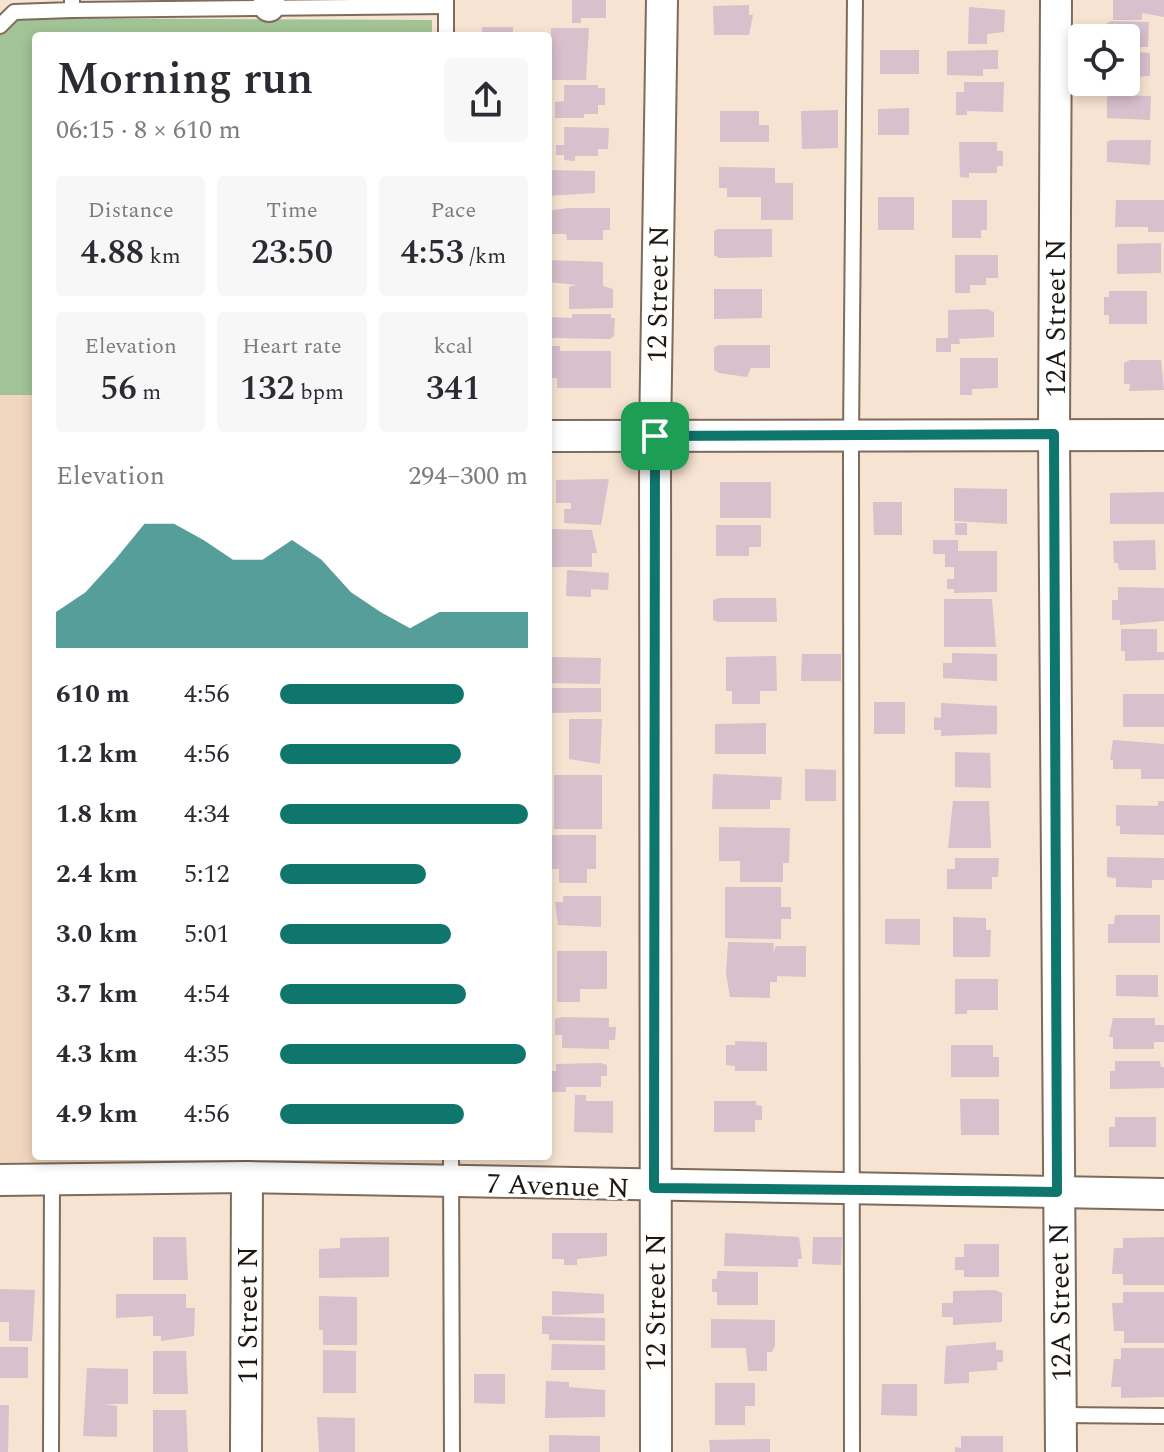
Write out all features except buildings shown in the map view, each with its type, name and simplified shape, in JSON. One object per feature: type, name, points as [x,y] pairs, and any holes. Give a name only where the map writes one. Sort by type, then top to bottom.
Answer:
[{"type":"street","name":"12 Street N","points":[[656,1452],[655,436],[662,0]]},
{"type":"street","name":"12A Street N","points":[[1056,0],[1054,434],[1061,1452]]},
{"type":"street","points":[[552,436],[1164,435]]},
{"type":"street","name":"7 Avenue N","points":[[0,1180],[247,1177],[451,1169],[654,1188],[1164,1194]]},
{"type":"street","name":"11 Street N","points":[[246,1452],[247,1177]]},
{"type":"lane","points":[[852,1452],[851,436],[855,0]]},
{"type":"lane","points":[[0,26],[14,12],[72,5],[446,3],[446,32]]},
{"type":"lane","points":[[451,1169],[452,1452]]},
{"type":"lane","points":[[51,1452],[52,1180]]},
{"type":"lane","points":[[1061,1415],[1164,1416]]},
{"type":"shaded area","points":[[0,395],[32,395],[32,1160],[451,1160],[451,1182],[0,1180]]},
{"type":"green space","points":[[8,18],[432,20],[432,32],[32,32],[32,395],[0,395],[0,25]]},
{"type":"route","points":[[1054,434],[1057,1192],[654,1188],[655,436],[1054,434]]}]
